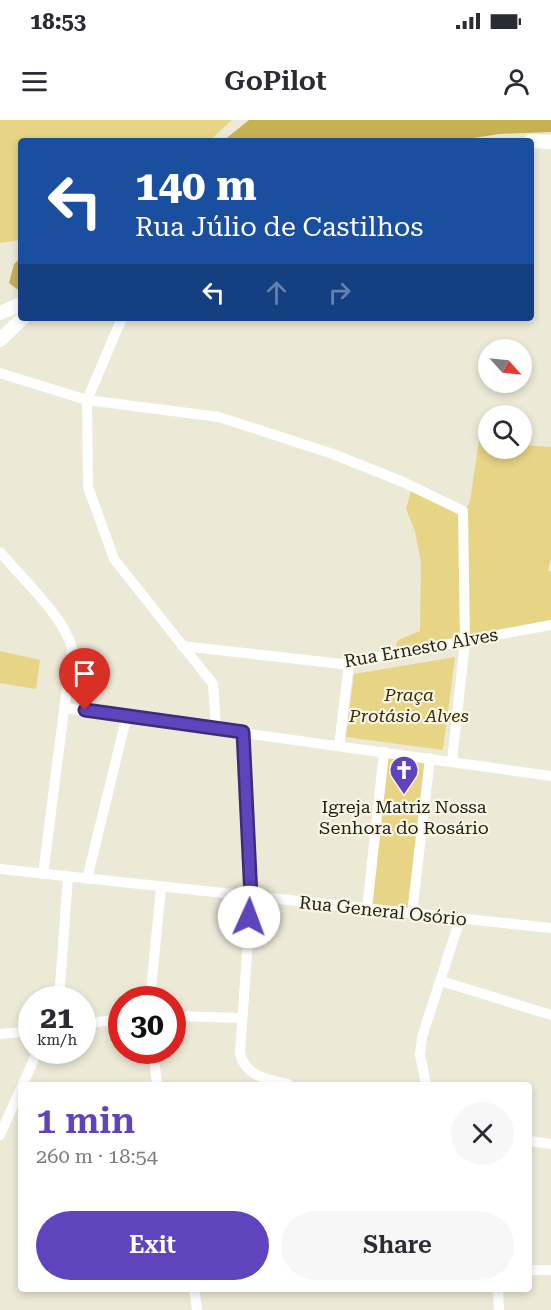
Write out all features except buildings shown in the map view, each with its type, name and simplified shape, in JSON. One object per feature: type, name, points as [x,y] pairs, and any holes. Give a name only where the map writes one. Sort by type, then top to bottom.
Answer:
[{"type":"main road","points":[[534,141],[551,142]]},
{"type":"main road","points":[[0,313],[17,305]]},
{"type":"main road","points":[[0,340],[20,321]]},
{"type":"street","points":[[121,321],[87,400],[88,486],[114,559],[213,684],[216,727]]},
{"type":"street","points":[[0,373],[87,400],[219,417],[333,454],[403,482],[463,511],[465,642],[452,761]]},
{"type":"street","points":[[0,552],[56,618],[69,639],[71,662],[43,874]]},
{"type":"street","name":"Rua Ernesto Alves","points":[[182,646],[349,663],[551,625]]},
{"type":"street","points":[[339,746],[349,663]]},
{"type":"street","points":[[64,708],[216,727],[551,776]]},
{"type":"street","points":[[87,879],[127,715]]},
{"type":"street","points":[[243,732],[251,897],[240,1053],[246,1068],[277,1082]]},
{"type":"street","points":[[367,909],[384,752]]},
{"type":"street","points":[[412,914],[430,758]]},
{"type":"street","name":"Rua General Osório","points":[[0,869],[551,928]]},
{"type":"street","points":[[60,986],[68,877]]},
{"type":"street","points":[[151,986],[161,888]]},
{"type":"street","points":[[425,1082],[421,1070],[422,1037],[460,919]]},
{"type":"street","points":[[441,981],[551,1015]]},
{"type":"street","points":[[186,1017],[242,1018]]},
{"type":"street","points":[[0,1034],[18,1032]]},
{"type":"street","points":[[24,1082],[32,1064]]},
{"type":"street","points":[[155,1064],[157,1082]]},
{"type":"street","points":[[0,1135],[18,1095]]},
{"type":"street","points":[[532,1141],[551,1144]]},
{"type":"street","points":[[532,1270],[551,1270]]},
{"type":"street","points":[[195,1292],[197,1310]]},
{"type":"street","points":[[498,1292],[499,1310]]},
{"type":"green space","points":[[0,120],[232,120],[212,138],[18,138],[18,240],[0,243]]},
{"type":"green space","points":[[532,446],[551,447],[551,558],[548,571],[551,571],[551,623],[467,639],[465,511],[470,501],[478,448],[478,459],[532,459]]},
{"type":"green space","points":[[412,487],[462,511],[464,641],[394,653],[398,640],[420,631],[421,562],[415,531],[406,509]]},
{"type":"green space","points":[[0,651],[40,660],[36,689],[0,683]]},
{"type":"green space","name":"Praça Protásio Alves","points":[[455,657],[443,750],[346,737],[354,674]]},
{"type":"green space","points":[[385,753],[429,758],[411,912],[368,908]]},
{"type":"shaded area","points":[[249,120],[551,120],[551,132],[499,134],[473,138],[227,138]]},
{"type":"shaded area","points":[[18,261],[18,290],[9,283],[14,264]]},
{"type":"place","name":"Igreja Matriz Nossa Senhora do Rosário","points":[[404,796]]},
{"type":"route","points":[[85,710],[243,732],[251,897],[249,917]]}]
